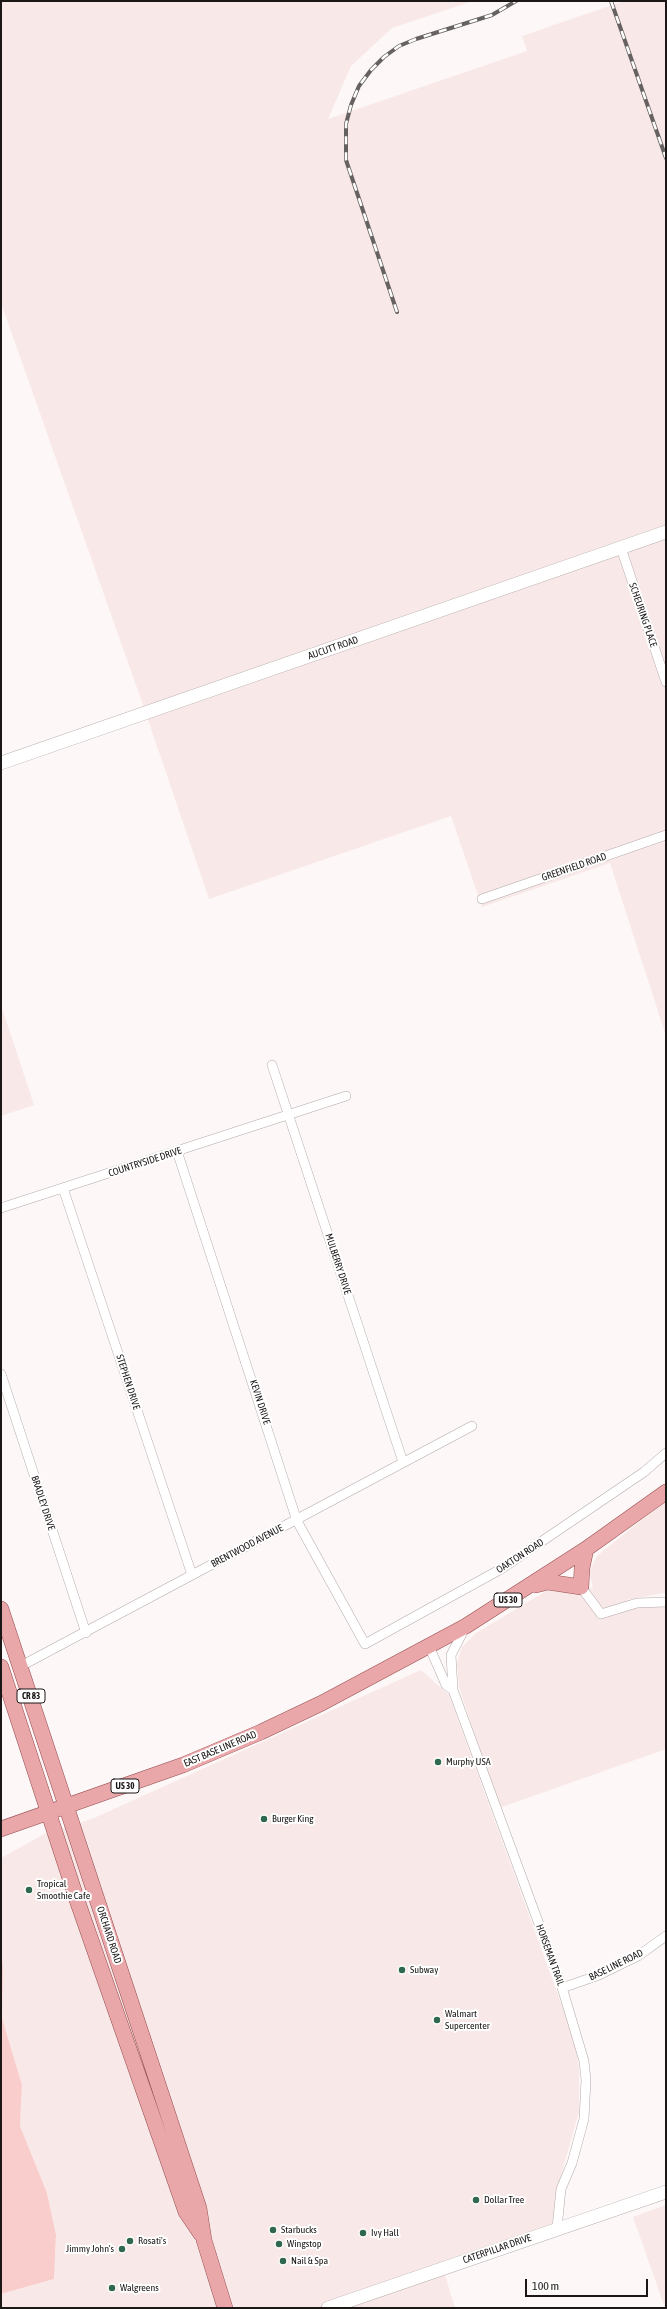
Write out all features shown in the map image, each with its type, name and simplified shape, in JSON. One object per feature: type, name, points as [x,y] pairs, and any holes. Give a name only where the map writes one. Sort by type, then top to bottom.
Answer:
[{"type":"main road","name":"US 30","points":[[428,1646],[466,1626],[528,1588],[666,1492]]},
{"type":"main road","points":[[528,1588],[548,1582],[582,1587],[582,1568],[586,1549]]},
{"type":"main road","name":"ORCHARD ROAD","points":[[1,1609],[199,2208],[204,2240],[225,2308]]},
{"type":"main road","name":"EAST BASE LINE ROAD","points":[[1,1829],[183,1765],[261,1732],[322,1703],[428,1646]]},
{"type":"main road","name":"ORCHARD ROAD","points":[[1,1667],[48,1813],[186,2212],[204,2240]]},
{"type":"street","name":"AUCUTT ROAD","points":[[1,763],[666,532]]},
{"type":"street","name":"SCHEURING PLACE","points":[[621,548],[666,682]]},
{"type":"street","name":"GREENFIELD ROAD","points":[[482,899],[666,834]]},
{"type":"street","name":"MULBERRY DRIVE","points":[[272,1065],[403,1462]]},
{"type":"street","name":"COUNTRYSIDE DRIVE","points":[[1,1208],[346,1096]]},
{"type":"street","name":"KEVIN DRIVE","points":[[177,1151],[297,1521],[365,1644]]},
{"type":"street","name":"STEPHEN DRIVE","points":[[63,1188],[192,1575]]},
{"type":"street","name":"BRADLEY DRIVE","points":[[1,1374],[86,1632]]},
{"type":"street","name":"BRENTWOOD AVENUE","points":[[21,1666],[297,1521],[403,1462],[472,1426]]},
{"type":"street","name":"OAKTON ROAD","points":[[365,1644],[501,1569],[644,1472],[666,1453]]},
{"type":"street","points":[[582,1587],[601,1614],[636,1603],[666,1602]]},
{"type":"street","name":"HORSEMAN TRAIL","points":[[466,1626],[451,1655],[453,1690],[562,1988],[580,2044],[586,2087],[584,2119],[572,2163],[561,2189],[556,2228]]},
{"type":"street","name":"HORSEMAN TRAIL","points":[[428,1646],[446,1685],[453,1690]]},
{"type":"street","name":"BASE LINE ROAD","points":[[562,1988],[599,1974],[638,1956],[666,1936]]},
{"type":"street","name":"CATERPILLAR DRIVE","points":[[328,2308],[556,2228],[666,2192]]},
{"type":"shaded area","points":[[1,1],[473,1],[392,28],[351,66],[328,119],[527,51],[522,36],[624,1],[666,1],[666,1036],[610,863],[482,907],[451,816],[209,899],[143,705],[1,303]]},
{"type":"shaded area","points":[[1,1005],[34,1105],[1,1116]]},
{"type":"shaded area","points":[[666,1500],[666,1594],[663,1593],[626,1600],[666,1604],[666,1749],[499,1808],[459,1687],[457,1663],[462,1647],[476,1633],[553,1587],[567,1589],[593,1588],[589,1572],[597,1556]]},
{"type":"shaded area","points":[[421,1670],[449,1695],[574,2039],[579,2068],[579,2112],[563,2168],[552,2224],[441,2262],[455,2308],[1,2308],[1,2294],[54,2279],[56,2235],[47,2193],[20,2126],[22,2085],[2,2018],[1,1858],[44,1834],[94,1818]]},
{"type":"shaded area","points":[[1,1947],[3,1969],[2,2018],[22,2085],[20,2126],[47,2193],[56,2235],[54,2279],[1,2294]]},
{"type":"shaded area","points":[[666,2205],[666,2308],[665,2308],[633,2217]]},
{"type":"railway","points":[[397,312],[346,160],[346,124],[351,105],[359,86],[371,70],[384,57],[399,46],[416,39],[492,15],[516,1]]},
{"type":"railway","points":[[611,1],[666,158]]},
{"type":"place","name":"Murphy USA","points":[[438,1762]]},
{"type":"place","name":"Burger King","points":[[264,1819]]},
{"type":"place","name":"Tropical Smoothie Cafe","points":[[29,1890]]},
{"type":"place","name":"Subway","points":[[402,1970]]},
{"type":"place","name":"Walmart Supercenter","points":[[437,2020]]},
{"type":"place","name":"Dollar Tree","points":[[476,2200]]},
{"type":"place","name":"Starbucks","points":[[273,2230]]},
{"type":"place","name":"Ivy Hall","points":[[363,2233]]},
{"type":"place","name":"Rosati's","points":[[130,2241]]},
{"type":"place","name":"Wingstop","points":[[279,2244]]},
{"type":"place","name":"Jimmy John's","points":[[122,2249]]},
{"type":"place","name":"Nail & Spa","points":[[283,2261]]},
{"type":"place","name":"Walgreens","points":[[112,2288]]}]
